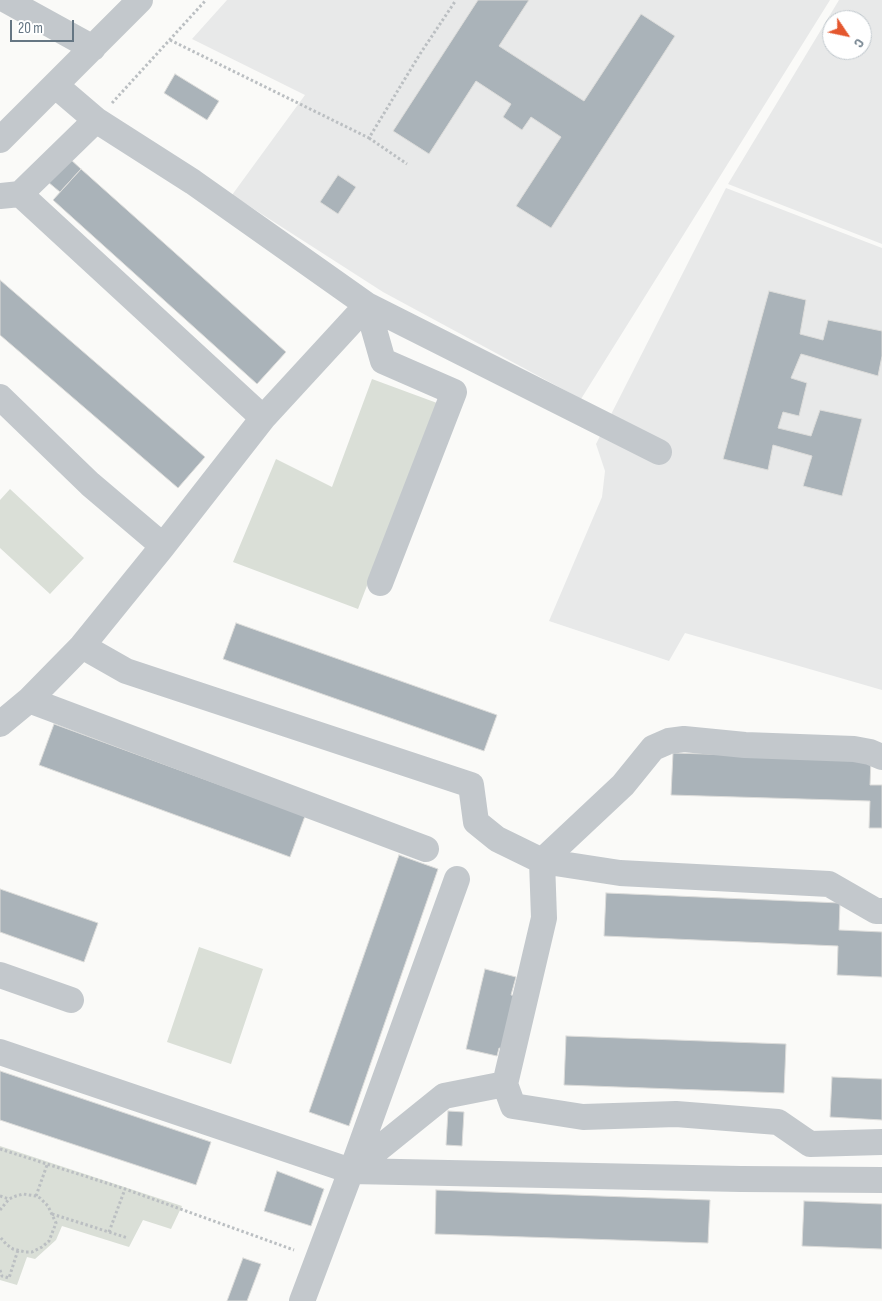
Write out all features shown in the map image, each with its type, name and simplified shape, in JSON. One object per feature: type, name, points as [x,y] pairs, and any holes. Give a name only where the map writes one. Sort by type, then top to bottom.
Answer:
[{"type":"street","points":[[6,0],[93,48]]},
{"type":"street","points":[[0,140],[140,0]]},
{"type":"street","points":[[55,86],[96,120],[193,182],[367,304],[659,452]]},
{"type":"street","points":[[96,120],[10,195],[263,418]]},
{"type":"street","points":[[0,724],[29,700],[82,646],[263,418],[367,304]]},
{"type":"street","points":[[367,304],[383,361],[454,392],[380,583]]},
{"type":"street","points":[[0,397],[90,484],[163,546]]},
{"type":"street","points":[[82,646],[126,671],[472,785],[476,822],[497,839],[542,860],[620,873],[829,884],[876,911],[882,912]]},
{"type":"street","points":[[29,700],[426,849]]},
{"type":"street","points":[[882,757],[870,752],[854,749],[745,745],[684,739],[669,741],[653,748],[623,785],[542,860],[544,918],[505,1084],[513,1106],[583,1118],[676,1114],[778,1122],[810,1144],[882,1142]]},
{"type":"street","points":[[302,1301],[457,879]]},
{"type":"street","points":[[0,975],[71,1000]]},
{"type":"street","points":[[0,1052],[351,1171],[882,1180]]},
{"type":"street","points":[[351,1171],[444,1096],[505,1084]]},
{"type":"path","points":[[96,120],[206,0]]},
{"type":"path","points":[[369,138],[420,54],[456,0]]},
{"type":"path","points":[[170,40],[369,138],[407,164]]},
{"type":"path","points":[[0,1149],[125,1189],[294,1250]]},
{"type":"path","points":[[36,1196],[47,1164]]},
{"type":"path","points":[[109,1232],[125,1189]]},
{"type":"path","points":[[0,1210],[9,1199],[23,1194],[36,1196],[44,1202],[56,1223],[49,1241],[32,1252],[18,1250],[6,1244],[0,1237]]},
{"type":"path","points":[[0,1196],[9,1199]]},
{"type":"path","points":[[52,1214],[128,1238]]},
{"type":"path","points":[[0,1270],[2,1276],[9,1278],[18,1250]]},
{"type":"shaded area","points":[[227,0],[830,0],[581,399],[383,292],[232,195],[305,95],[192,39]]},
{"type":"shaded area","points":[[839,0],[882,0],[882,244],[728,184],[822,28],[822,60],[872,60],[872,10],[833,10]]},
{"type":"shaded area","points":[[726,188],[882,248],[882,690],[685,633],[669,661],[549,621],[602,497],[605,471],[596,444]]},
{"type":"shaded area","points":[[372,379],[437,403],[358,609],[233,562],[276,459],[332,487]]},
{"type":"shaded area","points":[[10,489],[84,558],[50,594],[0,548],[0,500]]},
{"type":"shaded area","points":[[199,947],[263,969],[231,1064],[167,1042]]},
{"type":"shaded area","points":[[0,1146],[182,1206],[171,1229],[143,1220],[129,1247],[62,1226],[56,1240],[35,1259],[27,1257],[17,1285],[0,1280]]},
{"type":"building","points":[[478,0],[529,0],[499,46],[584,101],[641,14],[675,36],[551,228],[516,206],[561,137],[531,117],[522,130],[503,117],[511,104],[476,81],[429,154],[393,131]]},
{"type":"building","points":[[175,74],[219,101],[207,120],[164,93]]},
{"type":"building","points":[[69,158],[81,169],[60,192],[48,182]]},
{"type":"building","points":[[81,169],[286,352],[257,384],[53,200]]},
{"type":"building","points":[[338,175],[356,187],[338,214],[320,202]]},
{"type":"building","points":[[0,280],[205,457],[178,488],[0,335]]},
{"type":"building","points":[[769,291],[806,300],[800,334],[823,340],[828,320],[882,331],[882,356],[878,376],[801,354],[791,378],[807,383],[799,416],[783,412],[778,428],[811,436],[820,410],[862,419],[842,496],[803,486],[812,456],[773,445],[768,470],[723,459]]},
{"type":"building","points":[[236,623],[497,715],[484,751],[223,659]]},
{"type":"building","points":[[54,724],[305,816],[290,857],[39,765]]},
{"type":"building","points":[[673,753],[871,759],[870,785],[882,785],[882,828],[869,828],[870,801],[671,795]]},
{"type":"building","points":[[399,855],[438,869],[349,1126],[309,1112]]},
{"type":"building","points":[[0,889],[98,923],[84,962],[0,932]]},
{"type":"building","points":[[606,893],[840,903],[839,930],[882,932],[882,977],[837,975],[838,946],[604,936]]},
{"type":"building","points":[[485,969],[516,977],[511,995],[517,996],[505,1049],[499,1048],[497,1056],[466,1049]]},
{"type":"building","points":[[566,1036],[786,1044],[784,1093],[564,1085]]},
{"type":"building","points":[[0,1071],[211,1142],[196,1185],[0,1120]]},
{"type":"building","points":[[832,1077],[882,1079],[882,1120],[830,1117]]},
{"type":"building","points":[[448,1111],[464,1112],[462,1146],[446,1145]]},
{"type":"building","points":[[277,1171],[324,1189],[311,1226],[264,1211]]},
{"type":"building","points":[[436,1190],[710,1200],[708,1243],[435,1234]]},
{"type":"building","points":[[804,1201],[882,1204],[882,1249],[802,1246]]},
{"type":"building","points":[[243,1258],[261,1264],[247,1301],[227,1301]]}]
